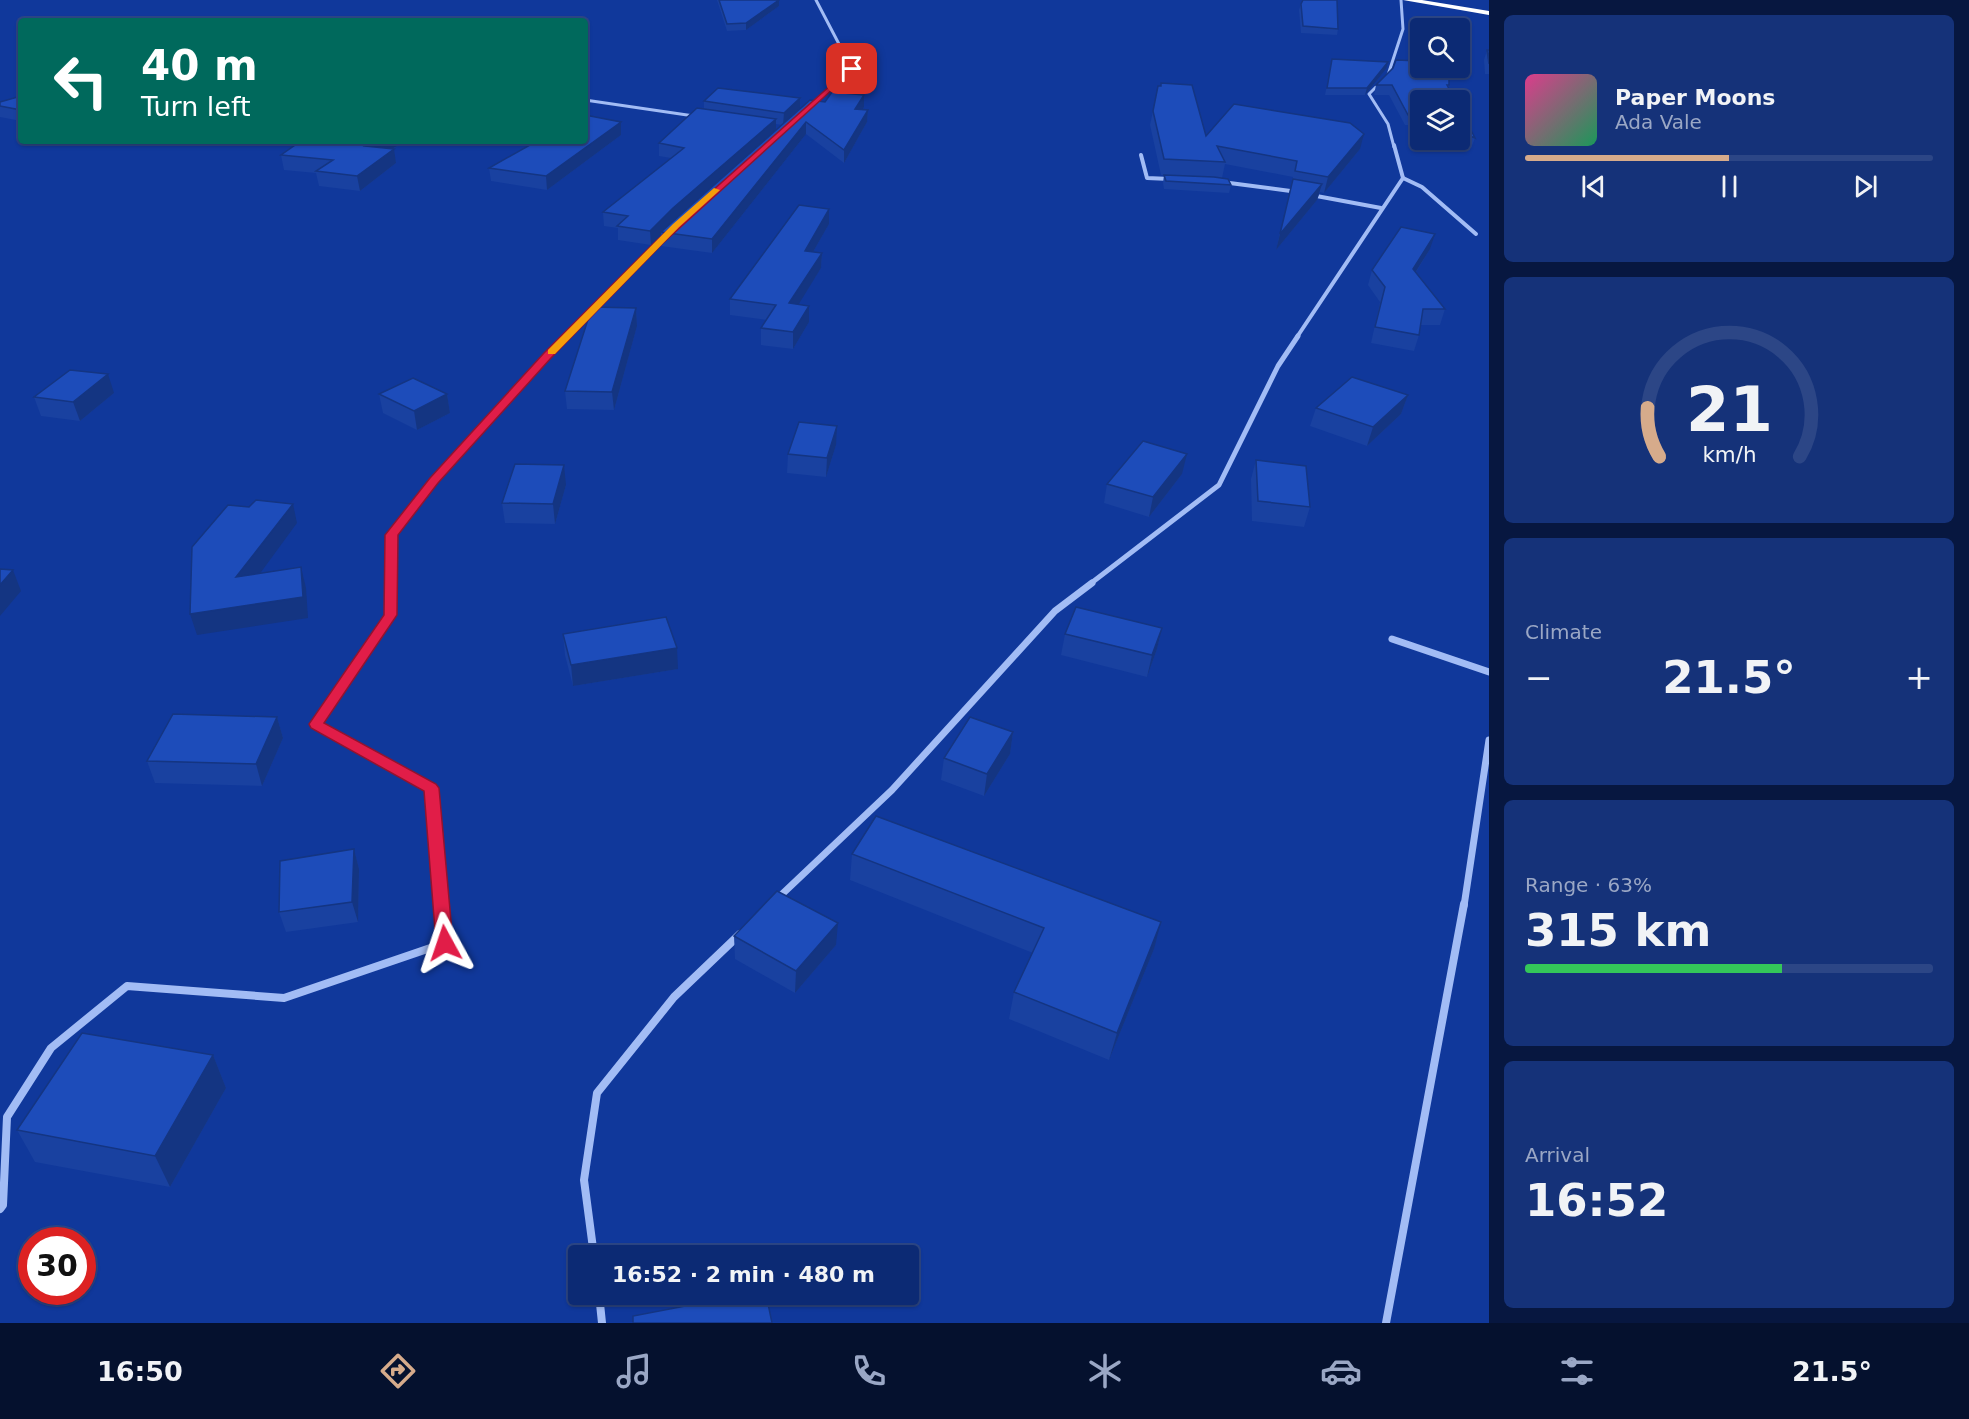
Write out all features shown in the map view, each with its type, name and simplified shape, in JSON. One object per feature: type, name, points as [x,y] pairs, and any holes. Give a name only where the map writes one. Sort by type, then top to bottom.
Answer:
[{"type":"highway","points":[[1407,0],[1489,13]]},
{"type":"street","points":[[803,114],[852,69],[816,0]]},
{"type":"street","points":[[1401,0],[1403,29],[1388,75],[1369,94],[1388,124],[1403,178],[1422,187],[1476,234]]},
{"type":"street","points":[[588,100],[704,117]]},
{"type":"street","points":[[1141,155],[1147,178],[1181,179]]},
{"type":"street","points":[[769,906],[892,789],[1055,611],[1219,485],[1278,366],[1403,178]]},
{"type":"street","points":[[1213,181],[1280,189],[1381,208]]},
{"type":"street","points":[[0,1209],[3,1205],[3,1120],[51,1048],[127,986],[284,998],[445,943],[431,788],[316,724],[390,615],[392,535],[434,481],[548,356],[668,233]]},
{"type":"street","points":[[1392,639],[1489,672]]},
{"type":"street","points":[[1386,1323],[1457,949],[1489,740]]},
{"type":"street","points":[[593,1245],[584,1180],[597,1093],[674,997],[743,931]]},
{"type":"street","points":[[601,1305],[603,1323]]},
{"type":"building","points":[[719,0],[779,0],[746,23],[727,24]]},
{"type":"building","points":[[1303,0],[1337,0],[1338,29],[1303,26],[1301,4]]},
{"type":"building","points":[[1332,59],[1388,62],[1367,88],[1327,88]]},
{"type":"building","points":[[1396,60],[1410,61],[1410,78],[1449,78],[1449,85],[1447,85],[1450,90],[1410,90],[1410,115],[1408,115],[1392,85],[1376,85],[1393,68]]},
{"type":"building","points":[[1161,83],[1192,85],[1206,136],[1234,104],[1350,123],[1364,134],[1328,177],[1295,171],[1297,161],[1217,146],[1225,162],[1164,159],[1153,111],[1158,86],[1161,86]]},
{"type":"building","points":[[718,88],[800,98],[784,113],[704,101]]},
{"type":"building","points":[[832,92],[864,95],[855,109],[868,110],[844,150],[806,122],[712,239],[661,232],[810,100],[825,102]]},
{"type":"building","points":[[18,97],[18,109],[0,106],[0,102]]},
{"type":"building","points":[[697,108],[776,119],[673,208],[650,231],[617,226],[628,216],[603,212],[684,148],[659,143]]},
{"type":"building","points":[[588,116],[621,122],[546,176],[489,168],[532,144],[588,144]]},
{"type":"building","points":[[297,144],[369,144],[365,146],[394,149],[357,176],[316,171],[333,160],[281,155]]},
{"type":"building","points":[[1164,175],[1228,179],[1231,185],[1166,181]]},
{"type":"building","points":[[1293,179],[1322,184],[1280,234]]},
{"type":"building","points":[[799,205],[829,209],[805,251],[822,253],[789,303],[809,306],[793,332],[761,328],[776,305],[730,299]]},
{"type":"building","points":[[1401,227],[1435,234],[1413,269],[1445,309],[1423,309],[1419,335],[1375,327],[1385,287],[1372,270]]},
{"type":"building","points":[[592,307],[636,308],[612,392],[565,391]]},
{"type":"building","points":[[70,370],[108,374],[73,402],[34,397]]},
{"type":"building","points":[[1352,377],[1408,395],[1373,427],[1316,408]]},
{"type":"building","points":[[413,378],[447,394],[414,411],[379,394]]},
{"type":"building","points":[[799,422],[837,426],[827,458],[788,454]]},
{"type":"building","points":[[1143,441],[1187,454],[1153,497],[1107,484]]},
{"type":"building","points":[[1256,460],[1306,466],[1310,507],[1258,501]]},
{"type":"building","points":[[515,464],[564,465],[553,504],[502,503]]},
{"type":"building","points":[[256,500],[293,504],[236,577],[301,567],[303,597],[190,614],[192,547],[228,505],[249,507]]},
{"type":"building","points":[[0,569],[13,570],[0,585]]},
{"type":"building","points":[[1076,607],[1162,628],[1152,655],[1065,634]]},
{"type":"building","points":[[666,617],[677,648],[571,665],[563,634]]},
{"type":"building","points":[[173,714],[277,717],[256,764],[147,761]]},
{"type":"building","points":[[970,717],[1013,732],[987,774],[944,758]]},
{"type":"building","points":[[876,816],[1161,922],[1117,1033],[1014,992],[1044,928],[852,854]]},
{"type":"building","points":[[354,849],[352,902],[279,912],[280,861]]},
{"type":"building","points":[[777,891],[838,923],[796,971],[734,936]]},
{"type":"building","points":[[82,1033],[213,1055],[155,1156],[17,1130]]},
{"type":"building","points":[[690,1305],[768,1305],[772,1323],[633,1323],[633,1316]]},
{"type":"slow traffic","points":[[551,352],[676,225],[716,190]]},
{"type":"route","points":[[445,943],[431,788],[316,724],[390,615],[392,535],[434,481],[548,356],[676,225],[852,69]]}]
